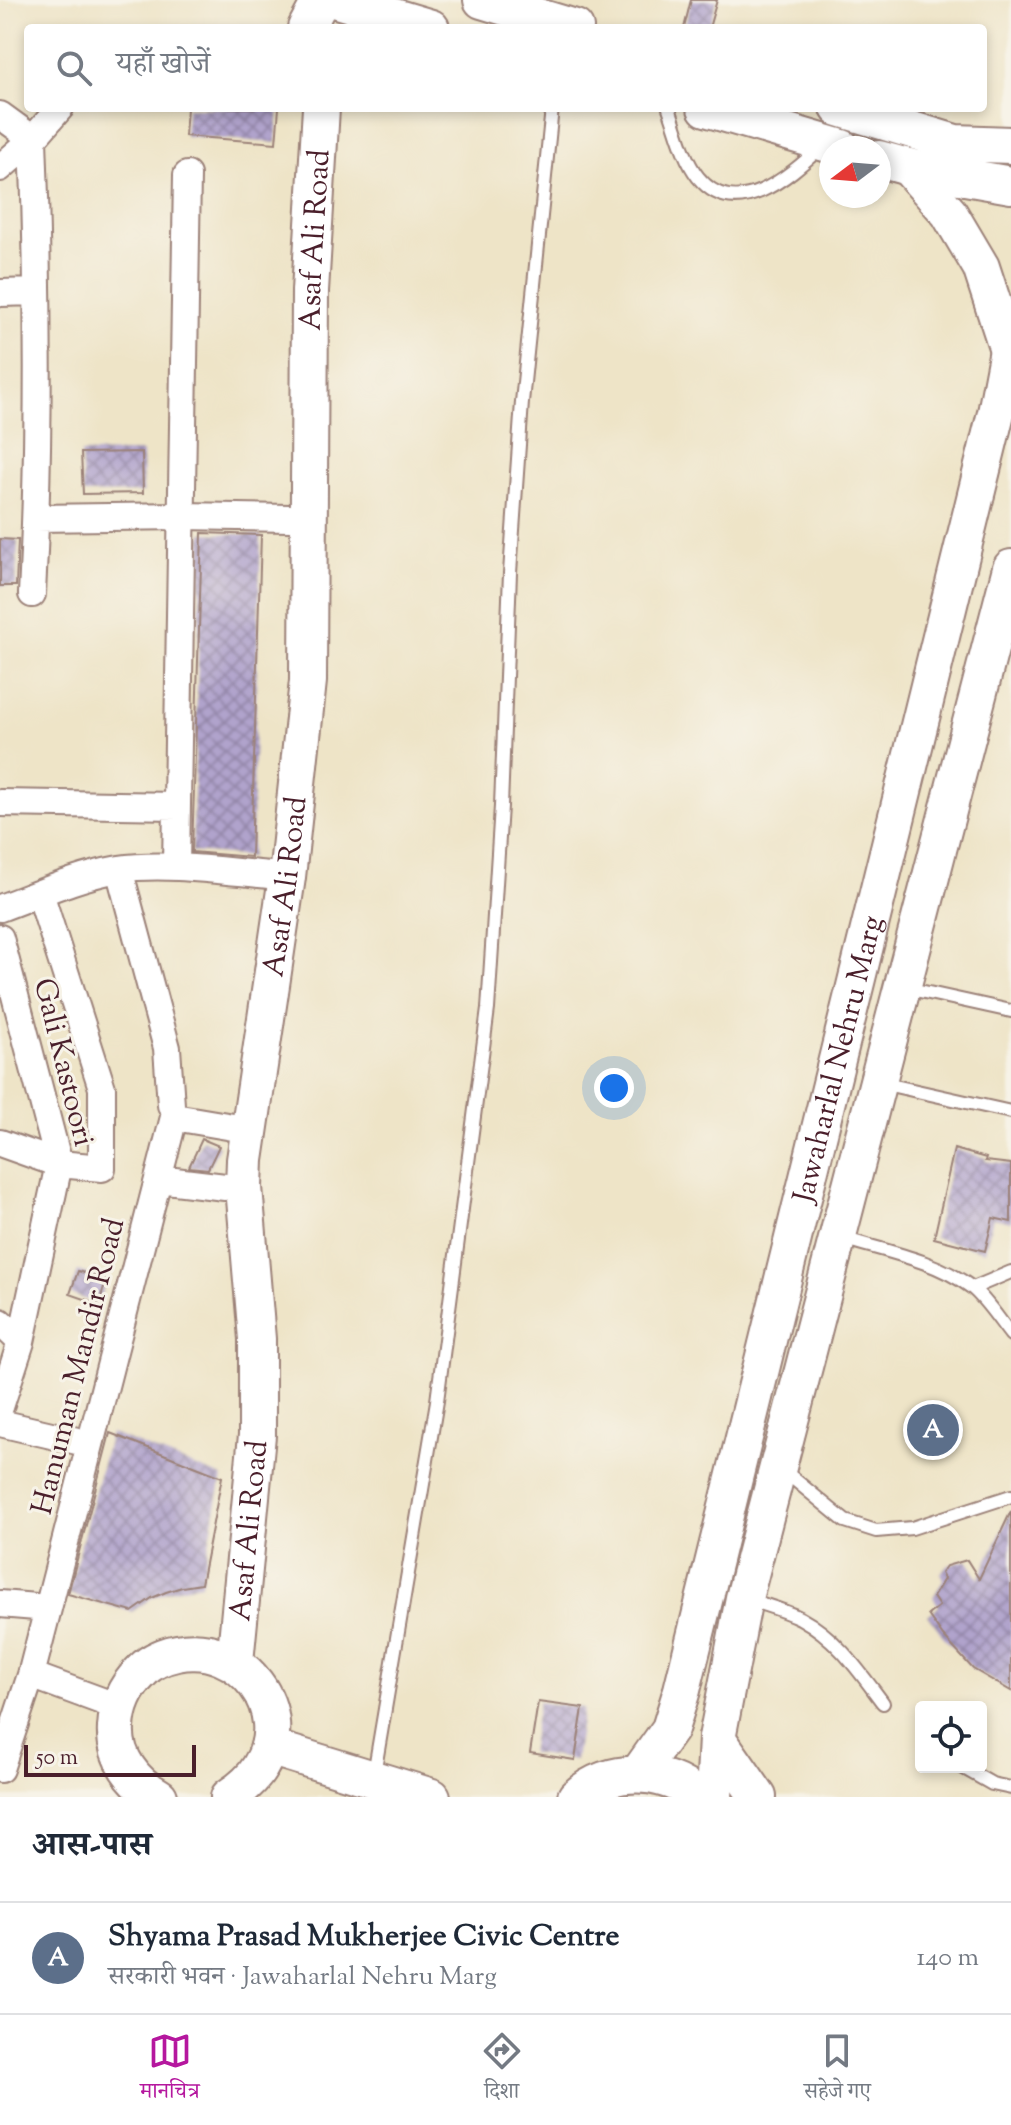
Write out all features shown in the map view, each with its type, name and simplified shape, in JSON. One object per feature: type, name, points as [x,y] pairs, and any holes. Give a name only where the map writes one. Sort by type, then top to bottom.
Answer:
[{"type":"main road","points":[[308,24],[321,0]]},
{"type":"main road","points":[[482,0],[562,24]]},
{"type":"main road","points":[[345,24],[363,3],[420,24]]},
{"type":"main road","name":"Asaf Ali Road","points":[[224,1658],[238,1434],[238,1339],[225,1187],[226,1158],[269,875],[289,680],[291,291],[298,112]]},
{"type":"main road","name":"Asaf Ali Road","points":[[224,1658],[257,1435],[257,1339],[244,1187],[245,1160],[287,877],[308,681],[310,291],[321,112]]},
{"type":"main road","points":[[719,112],[819,142]]},
{"type":"main road","points":[[852,112],[955,143],[1011,145]]},
{"type":"main road","points":[[893,163],[1011,185]]},
{"type":"main road","points":[[893,163],[949,213],[981,267],[1010,343]]},
{"type":"main road","name":"Jawaharlal Nehru Marg","points":[[638,1774],[670,1729],[682,1690],[996,413],[1010,343]]},
{"type":"main road","name":"Jawaharlal Nehru Marg","points":[[714,1797],[717,1738],[744,1598],[1011,568]]},
{"type":"main road","points":[[150,1795],[130,1774],[119,1753],[115,1730],[118,1707],[128,1685],[144,1667],[165,1655],[189,1650],[224,1658],[253,1678],[265,1699],[271,1723],[269,1747],[248,1794]]},
{"type":"main road","points":[[717,1738],[758,1797]]},
{"type":"main road","points":[[269,1747],[432,1797]]},
{"type":"main road","points":[[576,1797],[600,1781],[619,1775],[638,1774],[667,1779],[698,1797]]},
{"type":"street","points":[[0,168],[33,139],[57,112]]},
{"type":"street","points":[[0,115],[33,139]]},
{"type":"street","points":[[32,594],[36,518],[33,139]]},
{"type":"street","points":[[176,867],[187,175]]},
{"type":"street","points":[[0,293],[36,292]]},
{"type":"street","points":[[36,518],[291,518]]},
{"type":"street","points":[[0,803],[177,806]]},
{"type":"street","points":[[0,908],[119,869],[176,867],[269,875]]},
{"type":"street","name":"Hanuman Mandir Road","points":[[0,1769],[31,1675],[158,1179],[172,1111],[167,1048],[119,869]]},
{"type":"street","points":[[0,1143],[59,1164],[102,1168],[102,1088],[40,893]]},
{"type":"street","name":"Gali Kastoori","points":[[0,938],[59,1164],[21,1342],[0,1407]]},
{"type":"street","points":[[172,1111],[233,1127]]},
{"type":"street","points":[[158,1179],[225,1187]]},
{"type":"street","points":[[0,1322],[21,1342]]},
{"type":"street","points":[[0,1423],[90,1444]]},
{"type":"street","points":[[0,1604],[48,1608]]},
{"type":"street","points":[[31,1675],[118,1707]]},
{"type":"lane","points":[[373,1778],[437,1401],[488,1009],[501,806],[510,573],[521,418],[552,112]]},
{"type":"lane","points":[[670,112],[696,175],[709,189],[727,195],[749,196],[771,187],[819,156]]},
{"type":"lane","points":[[902,987],[1011,1011]]},
{"type":"lane","points":[[878,1082],[1011,1112]]},
{"type":"lane","points":[[838,1236],[950,1274],[973,1288],[1011,1335]]},
{"type":"lane","points":[[973,1288],[1011,1272]]},
{"type":"lane","points":[[778,1465],[845,1521],[876,1531],[912,1528],[1011,1496]]},
{"type":"lane","points":[[744,1598],[799,1618],[827,1637],[851,1659],[883,1703]]},
{"type":"lane","points":[[973,1773],[992,1784],[1011,1788]]},
{"type":"building","points":[[691,0],[717,0],[710,24],[685,24]]},
{"type":"building","points":[[187,112],[279,112],[276,143],[185,136]]},
{"type":"building","points":[[142,452],[143,493],[83,494],[81,453]]},
{"type":"building","points":[[202,533],[261,535],[251,857],[192,852]]},
{"type":"building","points":[[0,539],[18,540],[16,586],[0,586]]},
{"type":"building","points":[[202,1139],[219,1146],[208,1169],[189,1167]]},
{"type":"building","points":[[954,1149],[986,1158],[985,1161],[1011,1164],[1011,1222],[993,1218],[985,1251],[934,1238]]},
{"type":"building","points":[[78,1271],[106,1280],[99,1304],[70,1294]]},
{"type":"building","points":[[110,1433],[222,1477],[201,1584],[166,1592],[132,1612],[68,1594]]},
{"type":"building","points":[[1011,1511],[1011,1691],[973,1669],[928,1615],[939,1606],[933,1597],[944,1579],[941,1573],[946,1566],[967,1560],[979,1579]]},
{"type":"building","points":[[538,1702],[583,1708],[575,1760],[530,1753]]},
{"type":"place","name":"Shyama Prasad Mukherjee Civic Centre","points":[[933,1430]]}]
